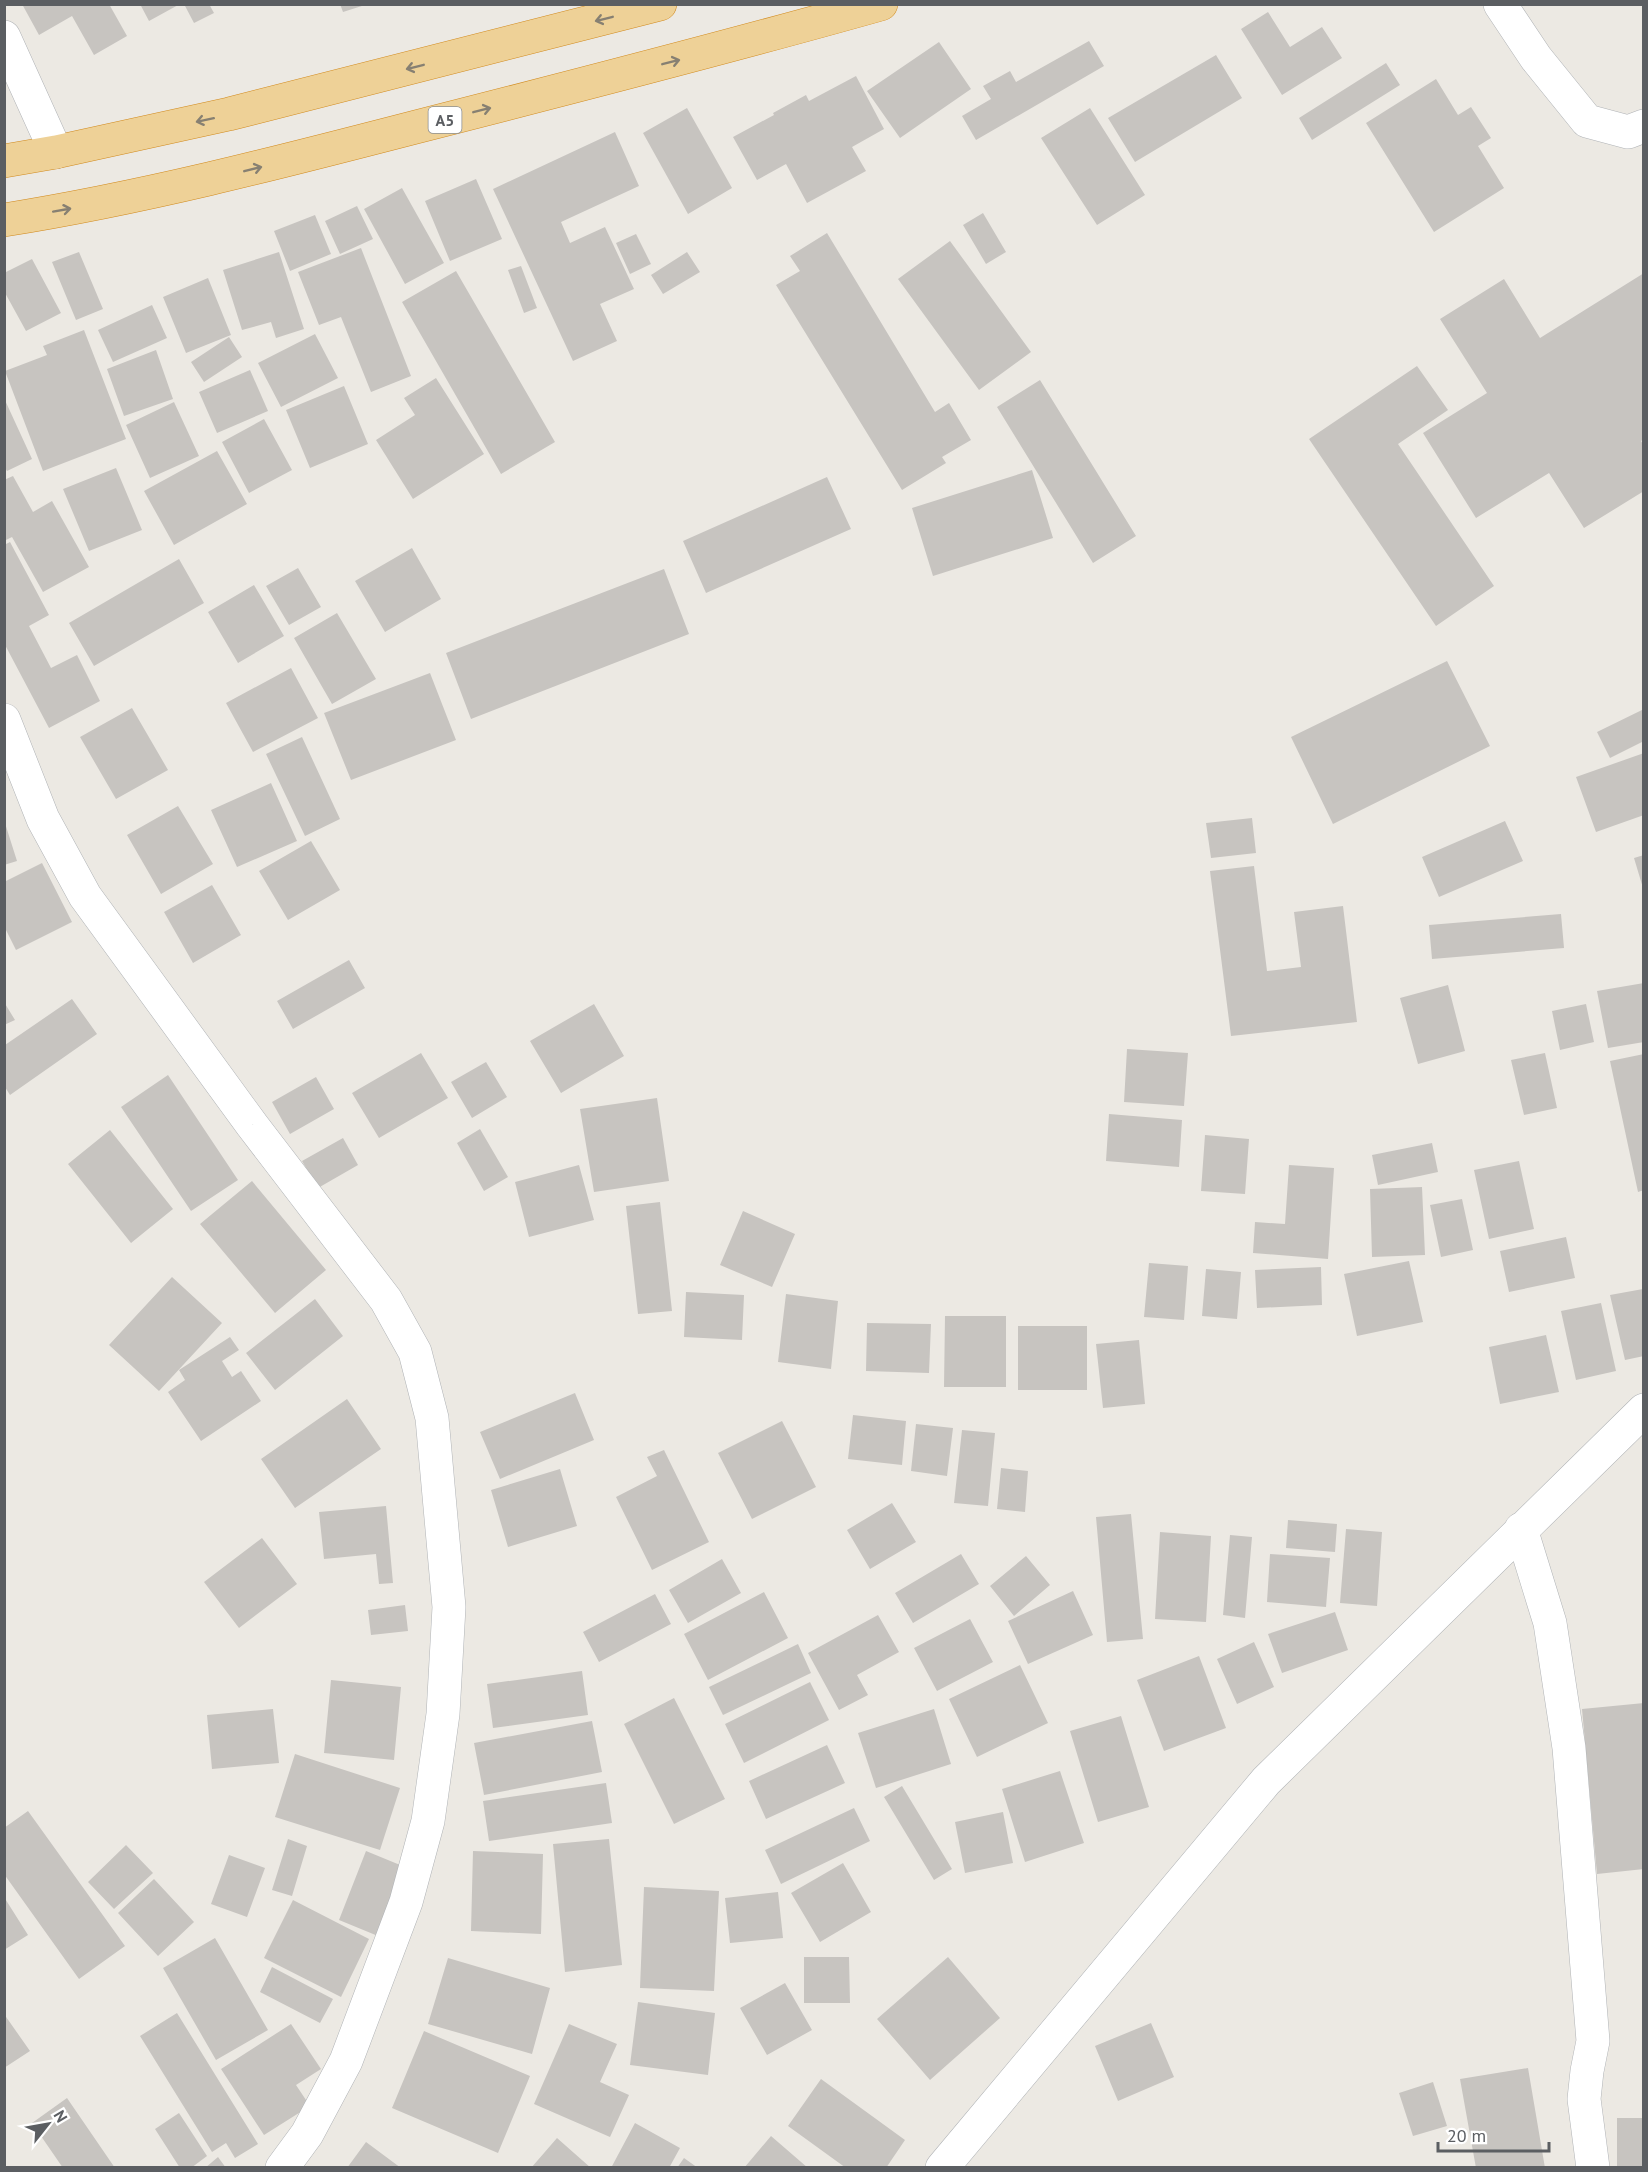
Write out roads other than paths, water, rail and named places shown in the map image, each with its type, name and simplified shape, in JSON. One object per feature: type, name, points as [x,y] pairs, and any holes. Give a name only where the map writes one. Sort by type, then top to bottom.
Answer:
[{"type":"highway","points":[[4,160],[56,152],[229,114],[660,4]]},
{"type":"highway","name":"A5","points":[[4,220],[66,210],[254,169],[683,59],[881,4]]},
{"type":"street","points":[[1500,4],[1536,58],[1587,121],[1628,132],[1644,126]]},
{"type":"street","points":[[4,36],[56,152]]},
{"type":"street","points":[[4,720],[43,819],[85,896],[252,1125],[386,1300],[415,1352],[432,1418],[449,1607],[443,1714],[428,1821],[406,1902],[346,2061],[307,2134],[282,2168]]},
{"type":"street","points":[[942,2168],[1266,1781],[1644,1410]]},
{"type":"street","points":[[1521,1529],[1550,1623],[1569,1748],[1593,2041],[1584,2099],[1593,2168]]}]
